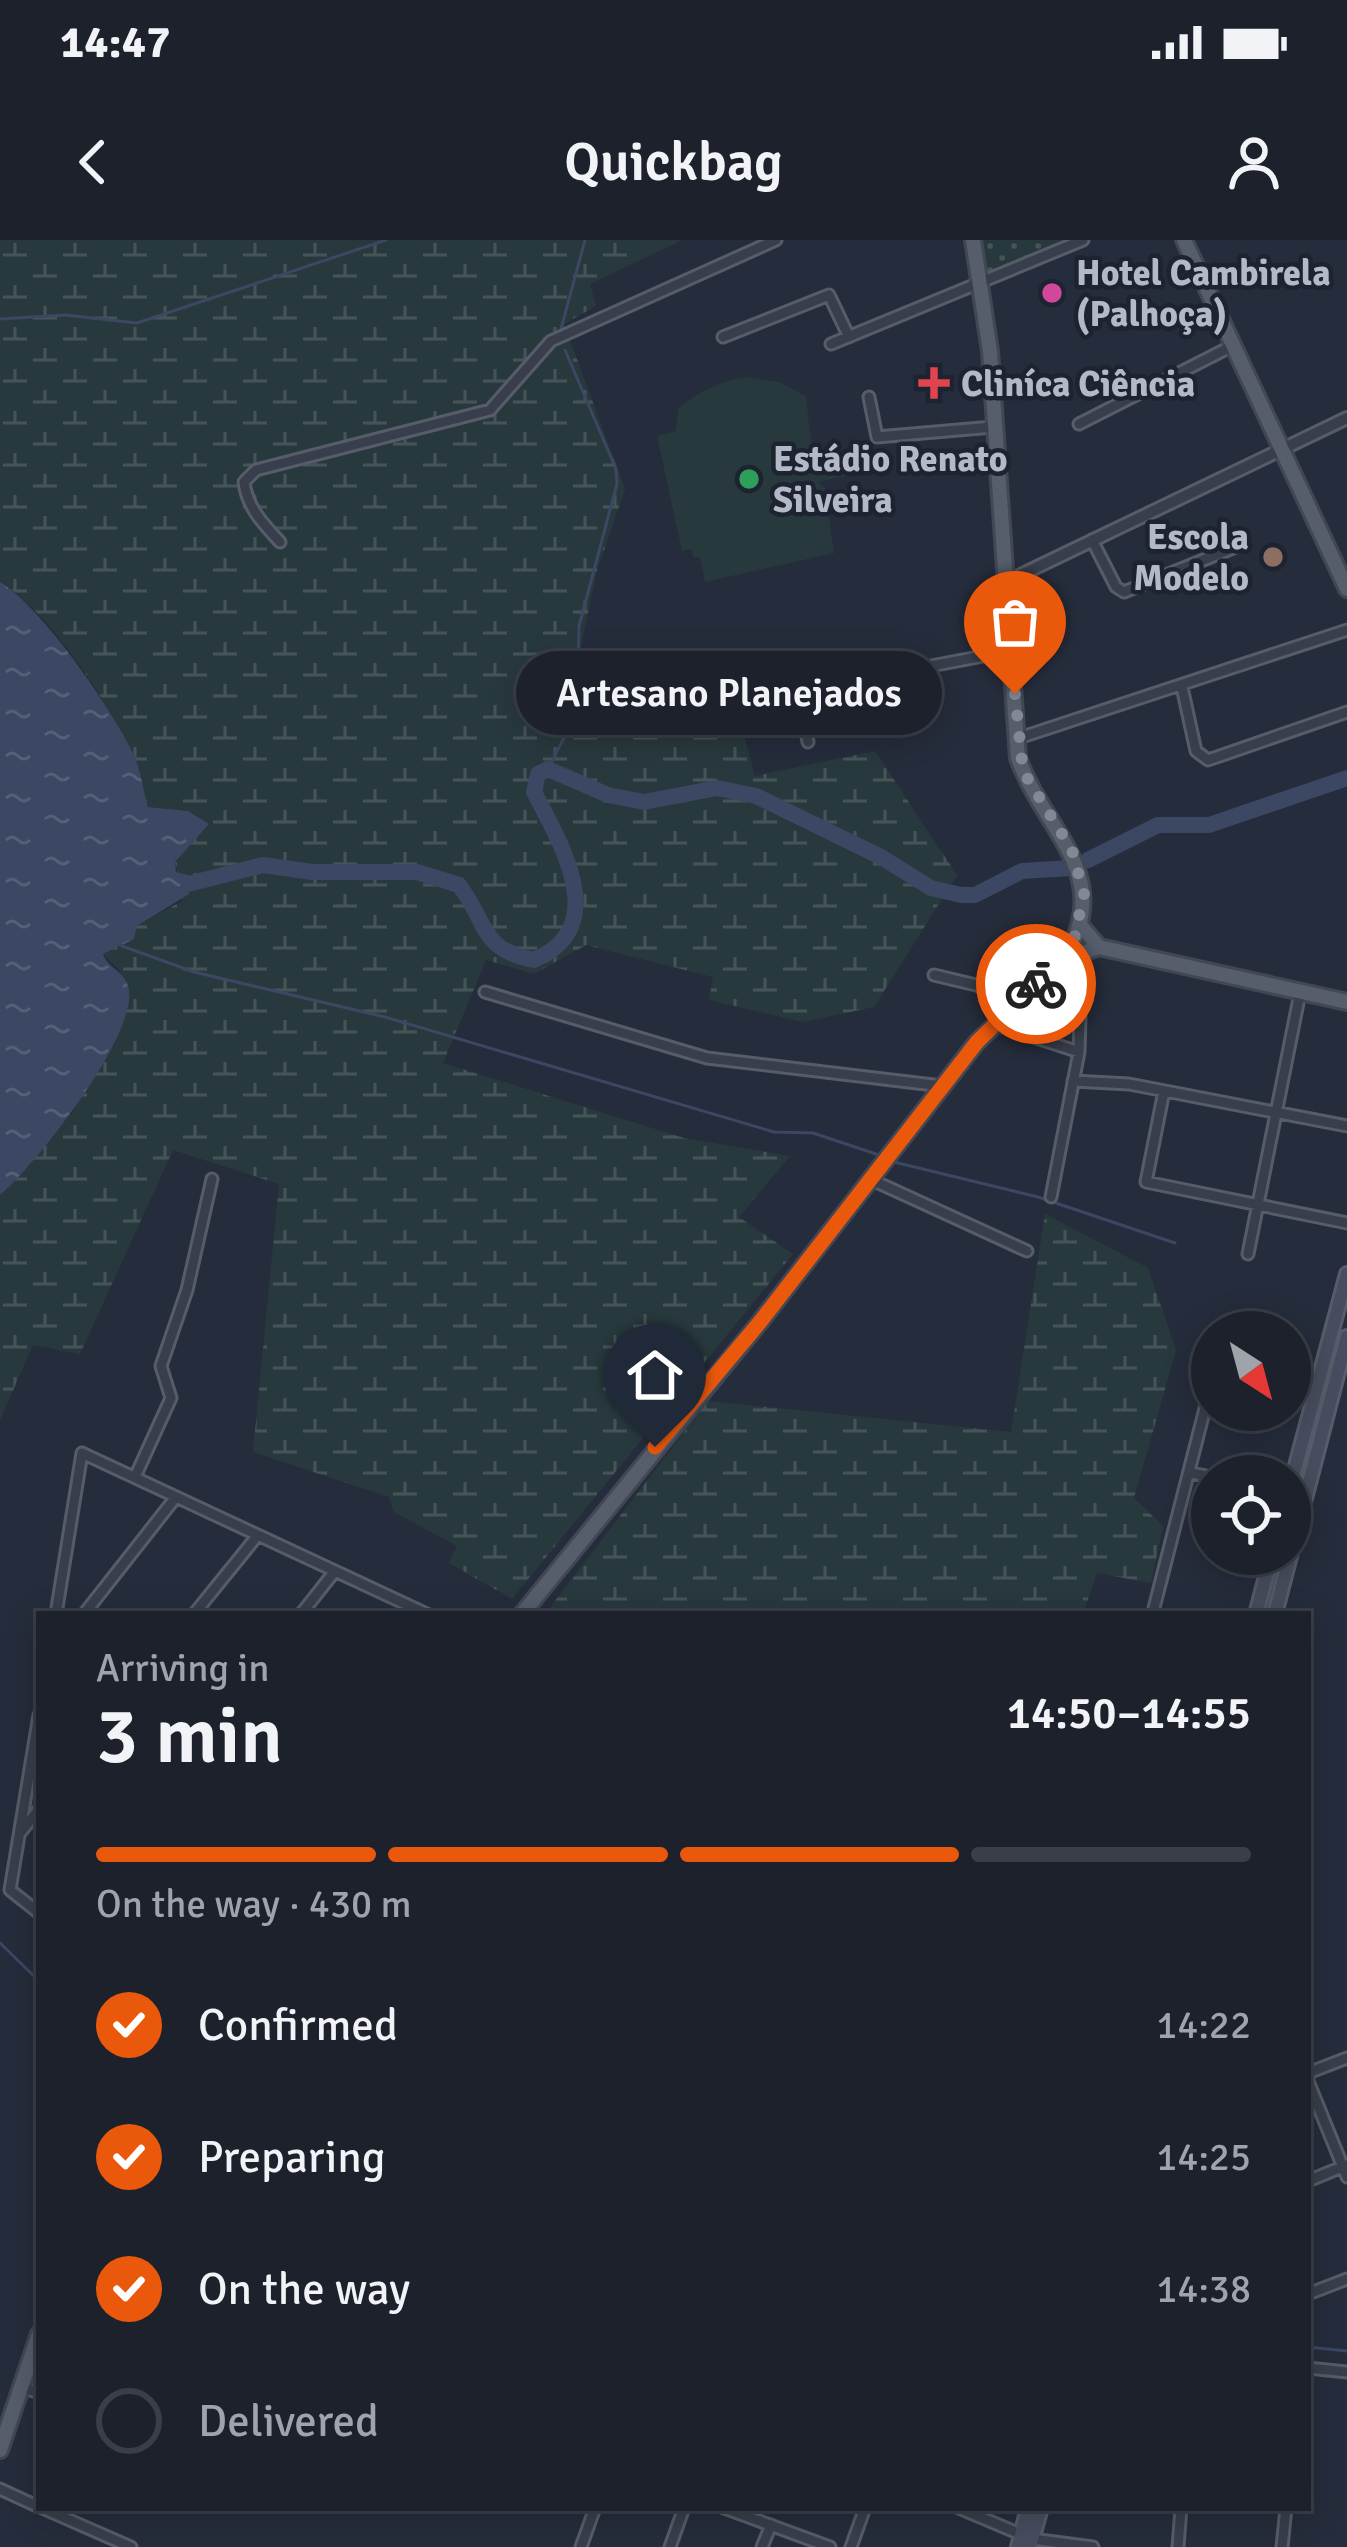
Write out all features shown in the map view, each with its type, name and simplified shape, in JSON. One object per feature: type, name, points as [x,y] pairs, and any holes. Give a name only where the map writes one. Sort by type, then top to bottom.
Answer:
[{"type":"main road","points":[[973,240],[994,427],[1018,758],[1076,862],[1084,894],[1080,925],[1063,961]]},
{"type":"main road","points":[[1184,240],[1347,589]]},
{"type":"main road","points":[[1080,925],[1099,947]]},
{"type":"main road","points":[[524,1611],[872,1180],[942,1086],[994,1024],[1063,961],[1099,947],[1347,1002]]},
{"type":"main road","points":[[1299,1455],[1347,1274]]},
{"type":"main road","points":[[1276,1611],[1347,1337]]},
{"type":"main road","points":[[1257,1611],[1266,1575]]},
{"type":"main road","points":[[0,2450],[36,2343]]},
{"type":"main road","points":[[1025,2542],[1028,2511]]},
{"type":"main road","points":[[1025,2542],[1040,2511]]},
{"type":"street","points":[[280,542],[254,513],[245,493],[244,482],[256,470],[490,410],[551,341],[776,240]]},
{"type":"street","points":[[831,344],[1083,240]]},
{"type":"street","points":[[723,337],[829,296],[849,337]]},
{"type":"street","points":[[1079,424],[1234,346]]},
{"type":"street","points":[[869,397],[877,437],[994,427]]},
{"type":"street","points":[[1004,583],[1347,418]]},
{"type":"street","points":[[1092,540],[1116,587],[1124,592],[1243,544]]},
{"type":"street","points":[[1019,738],[1347,630]]},
{"type":"street","points":[[808,742],[799,695],[813,677],[862,679],[1010,651]]},
{"type":"street","points":[[1182,687],[1196,751],[1208,760],[1347,712]]},
{"type":"street","points":[[1051,1197],[1079,1052],[1082,952]]},
{"type":"street","points":[[934,975],[1022,996]]},
{"type":"street","points":[[484,992],[706,1058],[942,1086]]},
{"type":"street","points":[[1248,1254],[1300,993]]},
{"type":"street","points":[[994,1024],[1079,1052]]},
{"type":"street","points":[[1072,1081],[1164,1091],[1347,1126]]},
{"type":"street","points":[[1164,1091],[1146,1182],[1347,1223]]},
{"type":"street","points":[[135,1477],[171,1398],[161,1366],[184,1300],[212,1179]]},
{"type":"street","points":[[872,1180],[1027,1251]]},
{"type":"street","points":[[56,1611],[82,1453],[412,1611]]},
{"type":"street","points":[[1154,1608],[1191,1473]]},
{"type":"street","points":[[87,1611],[176,1497]]},
{"type":"street","points":[[196,1611],[258,1534]]},
{"type":"street","points":[[303,1611],[335,1571]]},
{"type":"street","points":[[36,1734],[10,1890],[36,1910]]},
{"type":"street","points":[[20,1833],[36,1813]]},
{"type":"street","points":[[1311,2076],[1347,2058]]},
{"type":"street","points":[[1311,2084],[1346,2170],[1311,2180]]},
{"type":"street","points":[[1311,2293],[1347,2279]]},
{"type":"street","points":[[1311,2368],[1347,2372]]},
{"type":"street","points":[[21,2387],[36,2392]]},
{"type":"street","points":[[0,2489],[36,2505]]},
{"type":"street","points":[[50,2511],[131,2547]]},
{"type":"street","points":[[581,2547],[594,2511]]},
{"type":"street","points":[[670,2547],[684,2511]]},
{"type":"street","points":[[732,2511],[830,2547]]},
{"type":"street","points":[[850,2547],[864,2511]]},
{"type":"street","points":[[965,2511],[1025,2542],[1093,2547]]},
{"type":"street","points":[[1178,2547],[1181,2511]]},
{"type":"street","points":[[1282,2547],[1286,2511]]},
{"type":"street","points":[[763,2547],[771,2525]]},
{"type":"green space","points":[[0,240],[682,240],[590,284],[596,306],[564,324],[625,489],[596,574],[569,704],[728,678],[755,776],[875,751],[957,875],[874,1007],[802,1022],[709,1000],[713,977],[586,945],[534,974],[486,960],[443,1063],[684,1138],[790,1156],[739,1217],[793,1254],[512,1599],[449,1563],[457,1546],[394,1512],[389,1497],[253,1452],[279,1184],[173,1150],[80,1354],[33,1345],[0,1420],[0,1195],[73,1112],[121,972],[103,954],[137,926],[182,901],[175,862],[209,824],[188,811],[148,807],[133,753],[93,684],[38,614],[0,582]]},
{"type":"green space","points":[[976,240],[1072,240],[987,276]]},
{"type":"green space","name":"Estádio Renato Silveira","points":[[747,377],[779,382],[806,396],[812,451],[839,444],[845,476],[818,482],[825,488],[834,553],[705,582],[700,557],[693,557],[691,549],[682,551],[657,436],[676,431],[678,409],[694,397]]},
{"type":"green space","points":[[1076,966],[1072,1039],[1015,1024],[1014,1020]]},
{"type":"green space","points":[[1045,1214],[1148,1268],[1176,1350],[1134,1498],[1163,1526],[1151,1583],[1097,1573],[1084,1611],[547,1611],[708,1401],[1011,1432]]},
{"type":"water","points":[[0,582],[55,635],[109,711],[136,760],[148,807],[188,811],[209,824],[175,862],[176,872],[188,875],[189,894],[137,926],[134,939],[103,954],[129,990],[117,1038],[81,1099],[0,1195]]},
{"type":"waterway","points":[[0,319],[65,315],[137,323],[386,240]]},
{"type":"waterway","points":[[561,329],[585,240]]},
{"type":"waterway","points":[[548,769],[574,718],[588,704],[578,672],[579,626],[617,484],[616,469],[565,350]]},
{"type":"waterway","points":[[188,884],[263,865],[312,872],[417,872],[459,885],[494,941],[534,960],[558,945],[571,927],[575,906],[566,859],[534,792],[538,774],[548,769],[608,795],[644,802],[717,788],[756,796],[881,857],[931,888],[961,895],[975,895],[1022,871],[1071,868]]},
{"type":"waterway","points":[[1088,860],[1158,825],[1209,825],[1347,778]]},
{"type":"waterway","points":[[122,946],[194,972],[385,1017],[774,1132],[813,1133],[876,1154]]},
{"type":"waterway","points":[[894,1162],[1038,1197],[1175,1243]]},
{"type":"waterway","points":[[0,1943],[36,1978]]},
{"type":"waterway","points":[[1311,2347],[1347,2351]]},
{"type":"way so far","points":[[1015,694],[1018,758],[1033,793],[1072,850],[1084,894],[1073,944],[1063,961],[1036,984]]},
{"type":"place","name":"Hotel Cambirela (Palhoça)","points":[[1052,293]]},
{"type":"place","name":"Cliníca Ciência","points":[[934,383]]},
{"type":"place","name":"Estádio Renato Silveira","points":[[749,479]]},
{"type":"place","name":"Escola Modelo","points":[[1273,557]]},
{"type":"place","name":"Artesano Planejados","points":[[1015,694]]},
{"type":"route","points":[[655,1447],[760,1322],[977,1042],[1036,984]]}]
